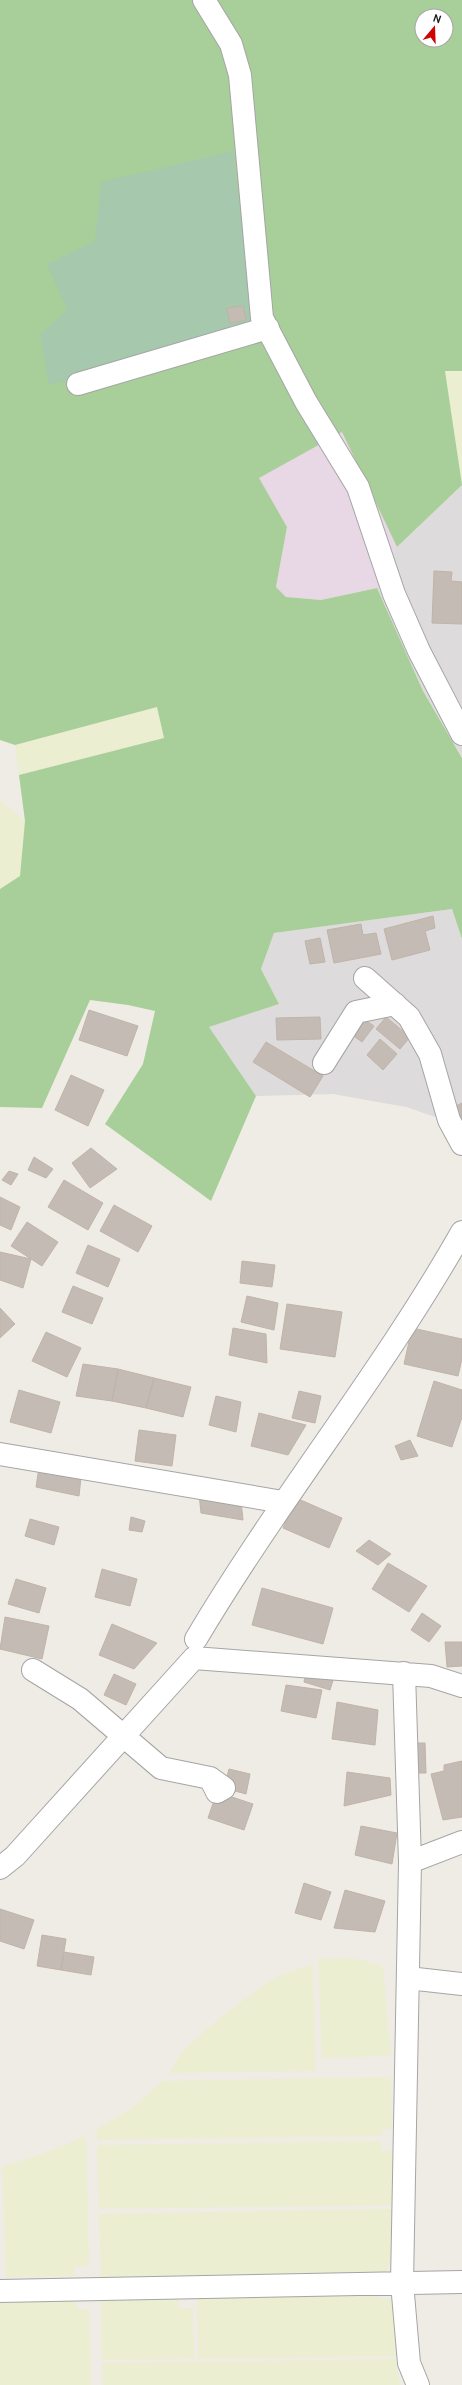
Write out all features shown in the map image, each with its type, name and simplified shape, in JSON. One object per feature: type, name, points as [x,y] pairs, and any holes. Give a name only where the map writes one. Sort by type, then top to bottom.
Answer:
[{"type":"street","points":[[204,0],[231,44],[240,75],[262,318],[306,402],[358,487],[394,594],[418,651],[462,734]]},
{"type":"street","points":[[78,384],[268,328]]},
{"type":"street","points":[[365,978],[408,1017],[430,1054],[449,1120],[462,1144]]},
{"type":"street","points":[[324,1063],[356,1012],[395,1004]]},
{"type":"street","points":[[196,1639],[283,1502],[431,1286],[462,1232]]},
{"type":"street","points":[[0,1454],[283,1502]]},
{"type":"street","points":[[0,1868],[15,1856],[194,1658],[404,1673],[431,1676],[462,1686]]},
{"type":"street","points":[[33,1670],[80,1699],[124,1734],[161,1768],[210,1778]]},
{"type":"street","points":[[404,1673],[410,1862],[402,2283],[409,2363],[418,2385]]},
{"type":"street","points":[[410,1862],[462,1842]]},
{"type":"street","points":[[408,1978],[462,1984]]},
{"type":"street","points":[[0,2291],[462,2282]]},
{"type":"shaded area","points":[[342,431],[397,547],[377,588],[321,600],[286,597],[276,587],[287,527],[258,478]]},
{"type":"shaded area","points":[[462,485],[462,757],[423,691],[377,588],[397,547]]},
{"type":"shaded area","points":[[452,909],[462,939],[462,1126],[406,1107],[333,1094],[256,1096],[209,1027],[279,1004],[261,969],[274,933]]},
{"type":"green space","points":[[0,0],[462,0],[462,371],[445,371],[462,485],[397,547],[342,432],[259,478],[287,527],[276,587],[286,597],[321,600],[377,588],[423,691],[462,758],[462,939],[452,909],[274,933],[261,969],[279,1004],[209,1027],[256,1096],[211,1201],[105,1124],[143,1064],[155,1011],[128,1005],[90,1000],[42,1108],[0,1107],[0,889],[20,876],[25,821],[19,775],[164,738],[157,707],[15,745],[0,740]]},
{"type":"green space","points":[[233,151],[255,324],[49,385],[40,335],[67,310],[47,264],[95,241],[101,182]]},
{"type":"green space","points":[[445,370],[462,371],[462,485]]},
{"type":"green space","points":[[157,707],[164,738],[19,775],[15,745]]},
{"type":"green space","points":[[0,800],[25,821],[20,876],[0,889]]},
{"type":"green space","points":[[346,1958],[364,1960],[383,1967],[391,2056],[322,2058],[318,1959]]},
{"type":"green space","points":[[313,1964],[316,2071],[169,2073],[181,2053],[218,2019],[266,1984],[281,1975]]},
{"type":"green space","points":[[391,2077],[392,2129],[382,2129],[382,2136],[97,2140],[97,2129],[131,2109],[163,2081]]},
{"type":"green space","points":[[86,2136],[89,2266],[75,2267],[75,2276],[6,2277],[2,2166],[35,2157]]},
{"type":"green space","points":[[381,2141],[381,2151],[392,2151],[393,2205],[99,2209],[97,2145]]},
{"type":"green space","points":[[394,2209],[395,2266],[387,2266],[387,2272],[101,2277],[99,2214]]},
{"type":"green space","points":[[376,2293],[379,2299],[395,2299],[396,2356],[198,2359],[197,2298]]},
{"type":"green space","points":[[178,2298],[179,2308],[193,2308],[194,2359],[102,2360],[101,2300]]},
{"type":"green space","points":[[73,2300],[79,2310],[89,2309],[91,2385],[0,2385],[0,2302]]},
{"type":"green space","points":[[396,2359],[400,2385],[103,2385],[102,2363]]},
{"type":"building","points":[[243,306],[246,320],[230,323],[227,308]]},
{"type":"building","points":[[434,571],[452,572],[451,581],[462,582],[462,624],[432,623]]},
{"type":"building","points":[[433,916],[435,928],[425,931],[430,950],[392,960],[384,929]]},
{"type":"building","points":[[361,924],[363,935],[376,933],[381,954],[334,963],[327,930]]},
{"type":"building","points":[[320,938],[325,962],[310,964],[305,941]]},
{"type":"building","points":[[89,1010],[138,1026],[127,1056],[79,1040]]},
{"type":"building","points":[[320,1017],[321,1039],[277,1040],[276,1018]]},
{"type":"building","points":[[386,1017],[410,1037],[400,1049],[376,1029]]},
{"type":"building","points":[[362,1018],[374,1026],[362,1042],[351,1034]]},
{"type":"building","points":[[380,1039],[397,1054],[383,1070],[367,1055]]},
{"type":"building","points":[[266,1042],[323,1076],[310,1097],[253,1062]]},
{"type":"building","points":[[71,1075],[104,1090],[88,1126],[55,1110]]},
{"type":"building","points":[[462,1103],[462,1128],[452,1108]]},
{"type":"building","points":[[91,1148],[117,1169],[90,1188],[72,1163]]},
{"type":"building","points":[[34,1157],[53,1169],[46,1178],[28,1170]]},
{"type":"building","points":[[9,1171],[18,1174],[11,1185],[2,1180]]},
{"type":"building","points":[[64,1180],[103,1203],[88,1230],[48,1207]]},
{"type":"building","points":[[0,1197],[20,1207],[11,1230],[0,1225]]},
{"type":"building","points":[[114,1205],[152,1226],[138,1252],[100,1231]]},
{"type":"building","points":[[27,1222],[58,1242],[42,1266],[11,1246]]},
{"type":"building","points":[[88,1245],[120,1259],[108,1287],[76,1273]]},
{"type":"building","points":[[0,1252],[31,1259],[23,1288],[0,1280]]},
{"type":"building","points":[[242,1261],[275,1265],[272,1287],[240,1283]]},
{"type":"building","points":[[73,1286],[103,1298],[92,1324],[62,1312]]},
{"type":"building","points":[[247,1296],[278,1303],[274,1330],[241,1322]]},
{"type":"building","points":[[287,1304],[342,1312],[335,1357],[280,1349]]},
{"type":"building","points":[[0,1308],[15,1324],[0,1338]]},
{"type":"building","points":[[233,1328],[266,1334],[267,1363],[229,1355]]},
{"type":"building","points":[[412,1328],[462,1339],[462,1359],[458,1376],[404,1364]]},
{"type":"building","points":[[46,1332],[81,1348],[67,1377],[32,1361]]},
{"type":"building","points":[[83,1364],[118,1369],[112,1401],[76,1396]]},
{"type":"building","points":[[118,1369],[154,1378],[146,1408],[112,1401]]},
{"type":"building","points":[[154,1378],[191,1387],[183,1417],[146,1408]]},
{"type":"building","points":[[434,1381],[462,1390],[462,1417],[452,1447],[417,1436]]},
{"type":"building","points":[[19,1390],[60,1402],[51,1433],[10,1422]]},
{"type":"building","points":[[299,1391],[321,1396],[315,1423],[292,1418]]},
{"type":"building","points":[[216,1396],[241,1402],[236,1432],[209,1425]]},
{"type":"building","points":[[259,1413],[306,1425],[288,1455],[251,1446]]},
{"type":"building","points":[[139,1430],[176,1435],[172,1466],[135,1461]]},
{"type":"building","points":[[410,1440],[418,1456],[401,1460],[395,1446]]},
{"type":"building","points":[[40,1461],[82,1468],[79,1496],[36,1487]]},
{"type":"building","points":[[199,1494],[241,1501],[243,1520],[201,1513]]},
{"type":"building","points":[[296,1498],[342,1518],[329,1548],[283,1528]]},
{"type":"building","points":[[131,1517],[145,1521],[142,1532],[129,1530]]},
{"type":"building","points":[[30,1519],[59,1527],[54,1545],[25,1536]]},
{"type":"building","points":[[369,1540],[391,1554],[378,1565],[356,1551]]},
{"type":"building","points":[[388,1563],[427,1586],[409,1612],[372,1589]]},
{"type":"building","points":[[102,1569],[137,1579],[130,1606],[95,1597]]},
{"type":"building","points":[[16,1579],[46,1588],[39,1613],[8,1604]]},
{"type":"building","points":[[262,1588],[333,1608],[323,1644],[252,1625]]},
{"type":"building","points":[[422,1613],[441,1626],[429,1642],[411,1630]]},
{"type":"building","points":[[5,1617],[49,1626],[42,1659],[0,1649]]},
{"type":"building","points":[[112,1624],[157,1643],[134,1669],[99,1655]]},
{"type":"building","points":[[445,1642],[462,1642],[462,1666],[447,1667]]},
{"type":"building","points":[[306,1671],[334,1677],[330,1690],[304,1682]]},
{"type":"building","points":[[114,1674],[136,1684],[126,1705],[104,1695]]},
{"type":"building","points":[[286,1685],[322,1690],[316,1718],[281,1711]]},
{"type":"building","points":[[337,1702],[378,1710],[375,1745],[332,1739]]},
{"type":"building","points":[[415,1743],[425,1743],[426,1773],[414,1773]]},
{"type":"building","points":[[462,1761],[462,1817],[443,1820],[431,1774],[444,1771],[444,1765]]},
{"type":"building","points":[[229,1769],[250,1774],[246,1794],[224,1788]]},
{"type":"building","points":[[347,1772],[390,1778],[391,1795],[344,1806]]},
{"type":"building","points":[[217,1792],[253,1804],[244,1830],[208,1818]]},
{"type":"building","points":[[361,1826],[397,1833],[392,1864],[355,1855]]},
{"type":"building","points":[[304,1883],[331,1892],[321,1920],[295,1913]]},
{"type":"building","points":[[345,1890],[385,1901],[375,1932],[334,1928]]},
{"type":"building","points":[[0,1909],[34,1920],[24,1949],[0,1941]]},
{"type":"building","points":[[42,1935],[66,1939],[61,1970],[37,1966]]},
{"type":"building","points":[[64,1952],[94,1957],[91,1975],[61,1970]]}]
